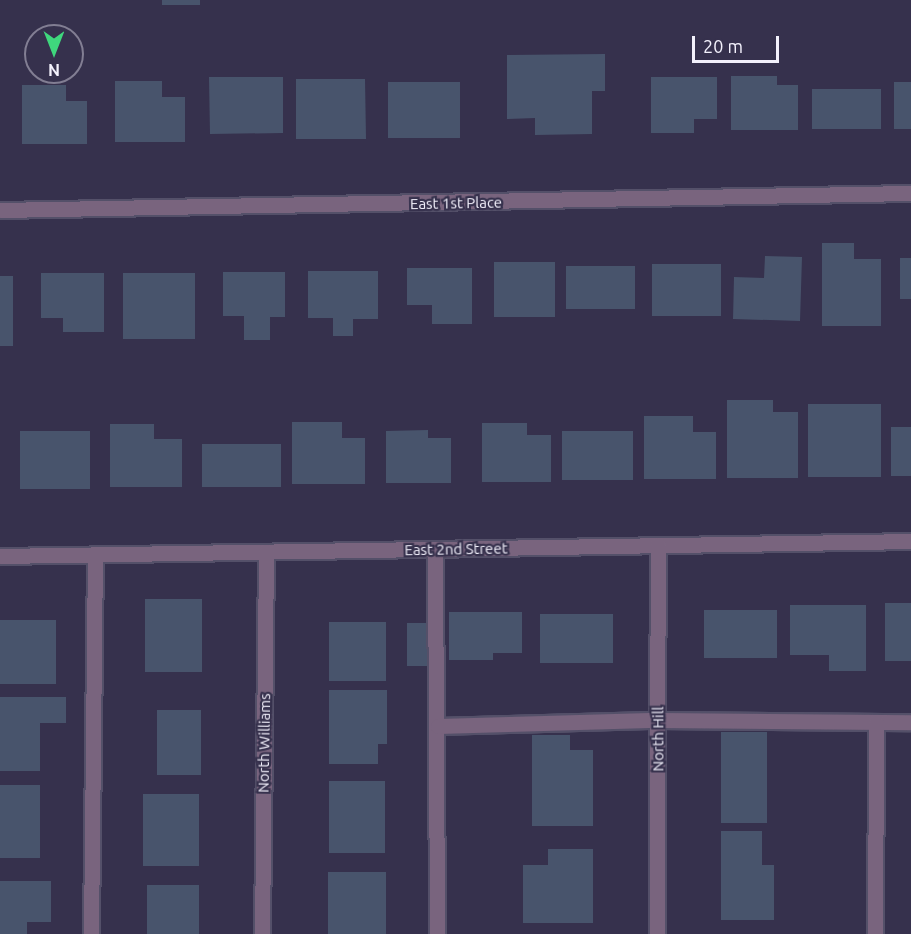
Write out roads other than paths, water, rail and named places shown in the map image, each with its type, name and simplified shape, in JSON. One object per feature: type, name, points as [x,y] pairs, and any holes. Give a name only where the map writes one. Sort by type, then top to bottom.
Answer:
[{"type":"street","name":"East 1st Place","points":[[0,210],[911,193]]},
{"type":"street","name":"East 2nd Street","points":[[0,556],[911,541]]},
{"type":"street","name":"North Hill","points":[[657,934],[658,545]]},
{"type":"street","points":[[435,549],[438,726],[437,934]]},
{"type":"street","name":"North Williams","points":[[262,934],[266,552]]},
{"type":"street","points":[[92,934],[95,554]]},
{"type":"street","points":[[438,726],[658,720],[911,722]]},
{"type":"street","points":[[875,934],[876,723]]}]
